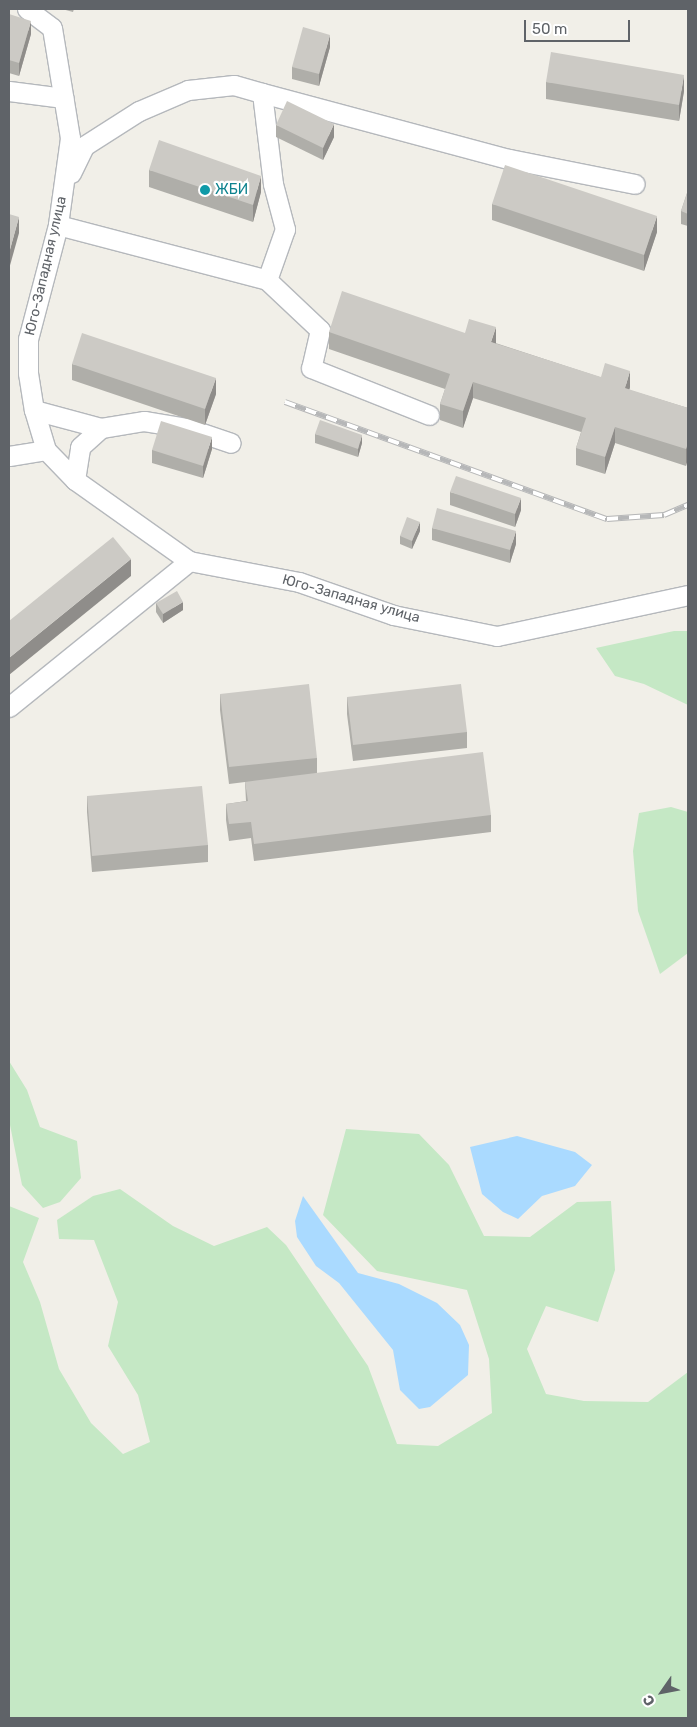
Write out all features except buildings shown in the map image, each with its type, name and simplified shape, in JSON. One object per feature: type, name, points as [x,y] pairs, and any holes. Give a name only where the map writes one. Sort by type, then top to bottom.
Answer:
[{"type":"street","name":"Юго-Западная улица","points":[[27,9],[52,28],[64,98],[77,142],[64,187],[58,225],[28,339],[28,373],[34,410],[46,450],[75,480],[188,562],[298,582],[393,615],[496,636],[688,594]]},
{"type":"street","points":[[77,142],[139,111],[188,90],[234,85],[509,159],[635,184]]},
{"type":"street","points":[[9,91],[64,98]]},
{"type":"street","points":[[262,93],[273,184],[285,229],[267,280]]},
{"type":"street","points":[[58,225],[267,280],[320,330],[311,368],[429,415]]},
{"type":"street","points":[[34,410],[101,428],[144,421],[187,428],[231,443]]},
{"type":"street","points":[[75,480],[80,447],[101,428]]},
{"type":"street","points":[[9,456],[46,450]]},
{"type":"street","points":[[9,707],[188,562]]},
{"type":"green space","points":[[674,631],[688,631],[688,705],[644,684],[615,676],[596,648]]},
{"type":"green space","points":[[671,807],[688,812],[688,953],[660,974],[638,911],[633,851],[639,813]]},
{"type":"green space","points":[[9,1061],[27,1090],[40,1127],[77,1141],[81,1178],[60,1202],[43,1208],[22,1185],[9,1120]]},
{"type":"green space","points":[[346,1129],[419,1134],[449,1165],[484,1236],[530,1237],[577,1202],[611,1201],[615,1270],[598,1322],[546,1306],[527,1349],[546,1394],[584,1401],[648,1402],[688,1372],[688,1718],[9,1718],[9,1206],[39,1218],[23,1262],[40,1302],[59,1369],[91,1423],[123,1454],[150,1442],[138,1395],[108,1346],[118,1302],[94,1240],[59,1239],[57,1220],[93,1196],[120,1189],[173,1226],[214,1246],[267,1227],[286,1245],[368,1366],[397,1444],[438,1446],[492,1413],[489,1359],[467,1290],[377,1271],[323,1215]]},
{"type":"water","points":[[517,1136],[575,1152],[592,1165],[575,1186],[542,1196],[518,1219],[503,1212],[482,1194],[470,1147]]},
{"type":"water","points":[[303,1196],[358,1273],[399,1284],[437,1303],[460,1325],[469,1345],[468,1375],[430,1407],[419,1409],[400,1390],[393,1350],[339,1283],[316,1266],[297,1237],[295,1221]]},
{"type":"railway","points":[[285,402],[607,519],[664,515],[688,505]]},
{"type":"place","name":"ЖБИ","points":[[205,190]]}]
